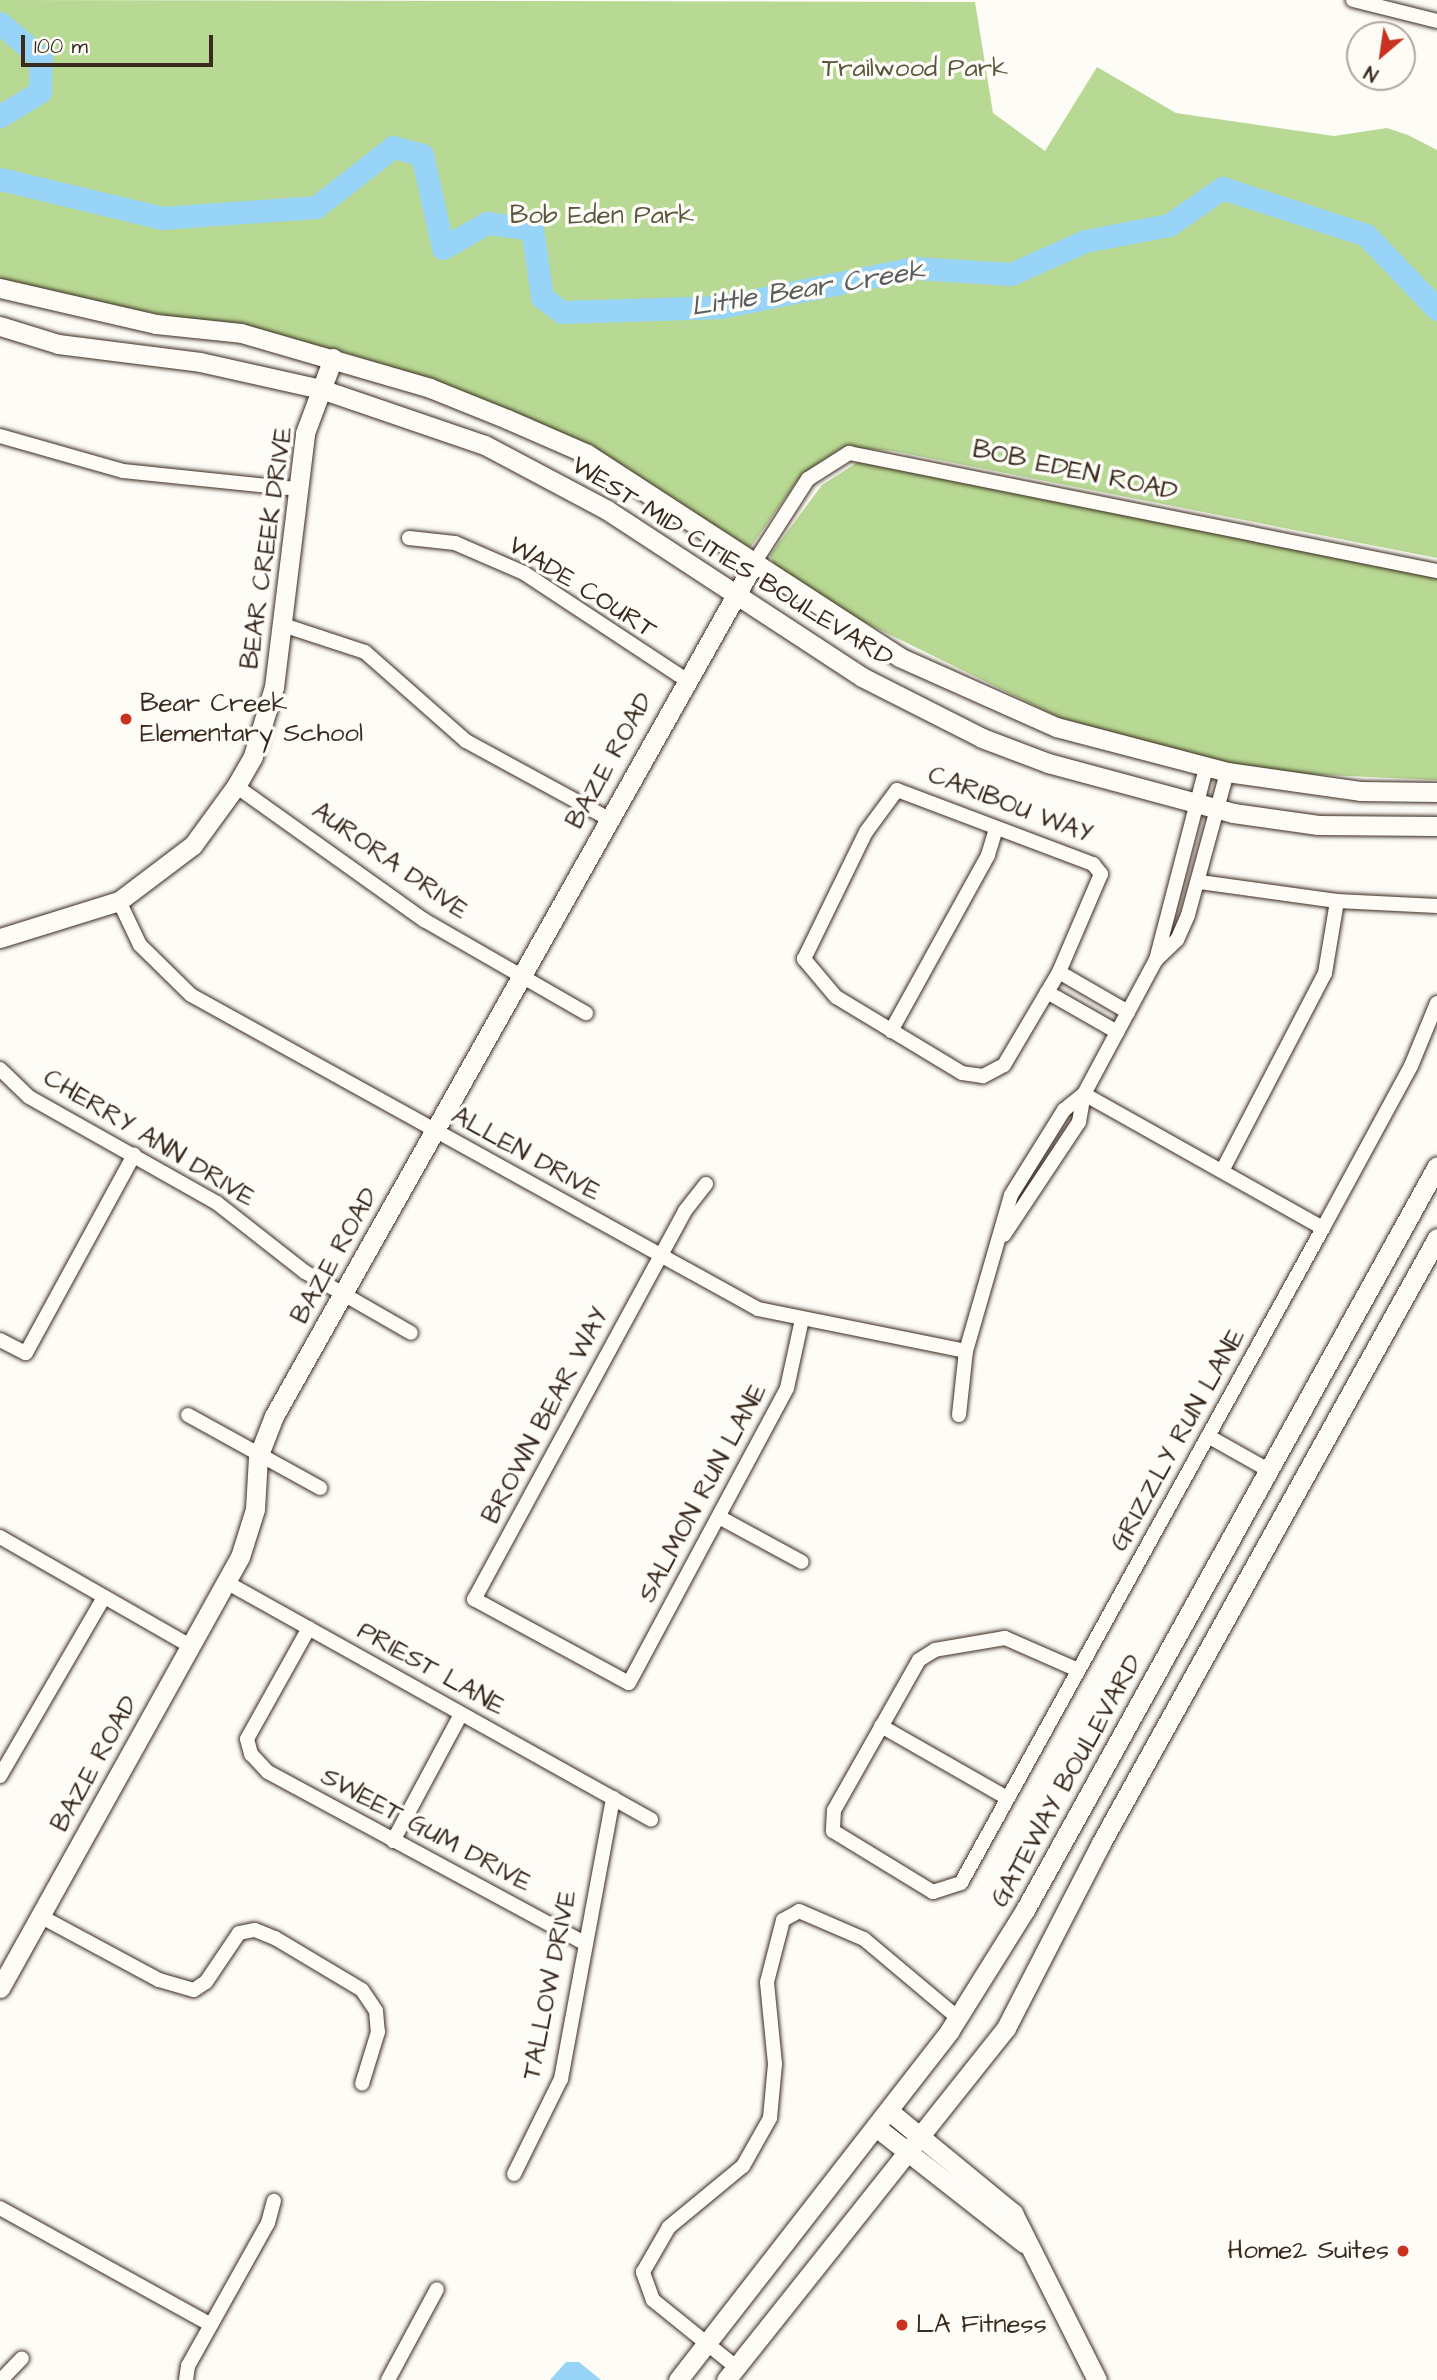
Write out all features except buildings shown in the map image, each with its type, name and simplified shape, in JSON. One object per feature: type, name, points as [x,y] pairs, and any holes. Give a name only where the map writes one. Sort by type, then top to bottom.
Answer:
[{"type":"street","points":[[1353,0],[1437,21]]},
{"type":"street","name":"WEST MID CITIES BOULEVARD","points":[[0,288],[156,324],[241,333],[430,388],[587,454],[899,657],[997,704],[1206,768],[1360,791],[1437,792]]},
{"type":"street","name":"WEST MID CITIES BOULEVARD","points":[[0,326],[58,344],[200,362],[321,390],[485,445],[607,510],[862,677],[982,738],[1120,786],[1208,807],[1318,825],[1437,826]]},
{"type":"street","name":"BEAR CREEK DRIVE","points":[[0,938],[119,901],[193,845],[236,786],[268,714],[283,625],[296,489],[305,433],[333,358]]},
{"type":"street","points":[[0,436],[123,471],[296,489]]},
{"type":"street","name":"BOB EDEN ROAD","points":[[754,563],[808,480],[849,453],[1437,571]]},
{"type":"street","name":"WADE COURT","points":[[409,538],[455,543],[524,573],[685,679]]},
{"type":"street","name":"BAZE ROAD","points":[[0,1988],[226,1582],[250,1533],[258,1457],[274,1416],[344,1295],[518,973],[754,563]]},
{"type":"street","points":[[283,625],[365,652],[466,741],[609,819]]},
{"type":"street","points":[[1156,960],[1178,940],[1200,882],[1208,807],[1206,768]]},
{"type":"street","points":[[1004,1236],[1021,1216],[1079,1122],[1084,1094],[1156,960],[1208,807],[1227,772]]},
{"type":"street","name":"AURORA DRIVE","points":[[236,786],[424,920],[586,1013]]},
{"type":"street","name":"CARIBOU WAY","points":[[891,1031],[836,997],[804,959],[866,832],[897,790],[918,793],[996,828],[1093,864],[1101,874],[1097,897],[1059,972]]},
{"type":"street","points":[[996,828],[988,855],[891,1031],[962,1073],[982,1076],[1004,1065],[1059,972],[1128,1012]]},
{"type":"street","points":[[1200,882],[1337,901],[1437,906]]},
{"type":"street","name":"ALLEN DRIVE","points":[[119,901],[140,945],[191,995],[758,1309],[966,1351]]},
{"type":"street","points":[[1222,1171],[1325,973],[1337,901]]},
{"type":"street","points":[[1047,992],[1117,1032]]},
{"type":"street","name":"GRIZZLY RUN LANE","points":[[881,1726],[834,1810],[833,1831],[926,1888],[948,1892],[961,1883],[1323,1228],[1410,1066],[1437,1003]]},
{"type":"street","name":"CHERRY ANN DRIVE","points":[[0,1069],[29,1097],[217,1203],[344,1295],[411,1333]]},
{"type":"street","points":[[1084,1094],[1323,1228]]},
{"type":"street","points":[[959,1415],[966,1351],[1004,1236],[1005,1212],[1064,1110],[1084,1094]]},
{"type":"street","points":[[0,1340],[26,1353],[134,1155]]},
{"type":"street","name":"GATEWAY BOULEVARD","points":[[678,2380],[889,2111],[958,2018],[1025,1910],[1437,1166]]},
{"type":"street","name":"BROWN BEAR WAY","points":[[629,1683],[474,1599],[661,1256],[706,1184]]},
{"type":"street","points":[[958,2018],[927,1986],[864,1939],[799,1910],[783,1920],[767,1982],[775,2064],[770,2118],[743,2166],[670,2227],[643,2272],[653,2300],[706,2344],[731,2374],[1006,2028],[1437,1238]]},
{"type":"street","name":"SALMON RUN LANE","points":[[629,1683],[787,1388],[802,1320]]},
{"type":"street","points":[[188,1415],[258,1457],[320,1488]]},
{"type":"street","points":[[1208,1436],[1300,1487]]},
{"type":"street","points":[[719,1517],[802,1562]]},
{"type":"street","points":[[0,1537],[190,1646]]},
{"type":"street","name":"PRIEST LANE","points":[[226,1582],[651,1820]]},
{"type":"street","points":[[0,1776],[104,1597]]},
{"type":"street","name":"SWEET GUM DRIVE","points":[[309,1628],[247,1739],[251,1754],[268,1772],[583,1942]]},
{"type":"street","points":[[1007,1798],[881,1726],[919,1660],[935,1650],[1005,1638],[1078,1670]]},
{"type":"street","points":[[393,1841],[461,1714]]},
{"type":"street","name":"TALLOW DRIVE","points":[[514,2174],[562,2079],[583,1942],[613,1798]]},
{"type":"street","points":[[40,1916],[159,1980],[194,1990],[206,1982],[239,1933],[255,1930],[275,1938],[362,1990],[376,2011],[378,2032],[362,2084]]},
{"type":"street","points":[[889,2111],[995,2194],[1033,2250],[1097,2380]]},
{"type":"street","points":[[876,2127],[1033,2250]]},
{"type":"street","points":[[186,2380],[274,2201]]},
{"type":"street","points":[[0,2208],[211,2325]]},
{"type":"street","points":[[388,2380],[437,2289]]},
{"type":"street","points":[[1,2380],[22,2358]]},
{"type":"green space","name":"Bob Eden Park","points":[[0,0],[975,2],[993,113],[1045,151],[1097,67],[1176,113],[1334,136],[1387,128],[1408,135],[1437,150],[1437,558],[893,451],[843,447],[802,474],[750,548],[591,445],[434,380],[336,350],[0,282]]},
{"type":"green space","points":[[861,460],[1437,575],[1437,780],[1282,773],[1223,764],[1060,718],[852,616],[775,566],[770,555],[822,485]]},
{"type":"water","points":[[566,2362],[579,2362],[601,2380],[550,2380]]},
{"type":"waterway","name":"Little Bear Creek","points":[[0,23],[41,58],[40,92],[0,116]]},
{"type":"waterway","name":"Little Bear Creek","points":[[0,179],[162,218],[316,207],[393,147],[422,155],[443,248],[487,223],[532,229],[542,297],[562,312],[721,307],[915,268],[1011,274],[1085,241],[1169,225],[1222,188],[1366,235],[1437,309]]},
{"type":"place","name":"Bear Creek Elementary School","points":[[126,719]]},
{"type":"place","name":"Home2 Suites","points":[[1403,2251]]},
{"type":"place","name":"LA Fitness","points":[[902,2325]]},
{"type":"park label","name":"Trailwood Park","points":[[915,69]]}]
